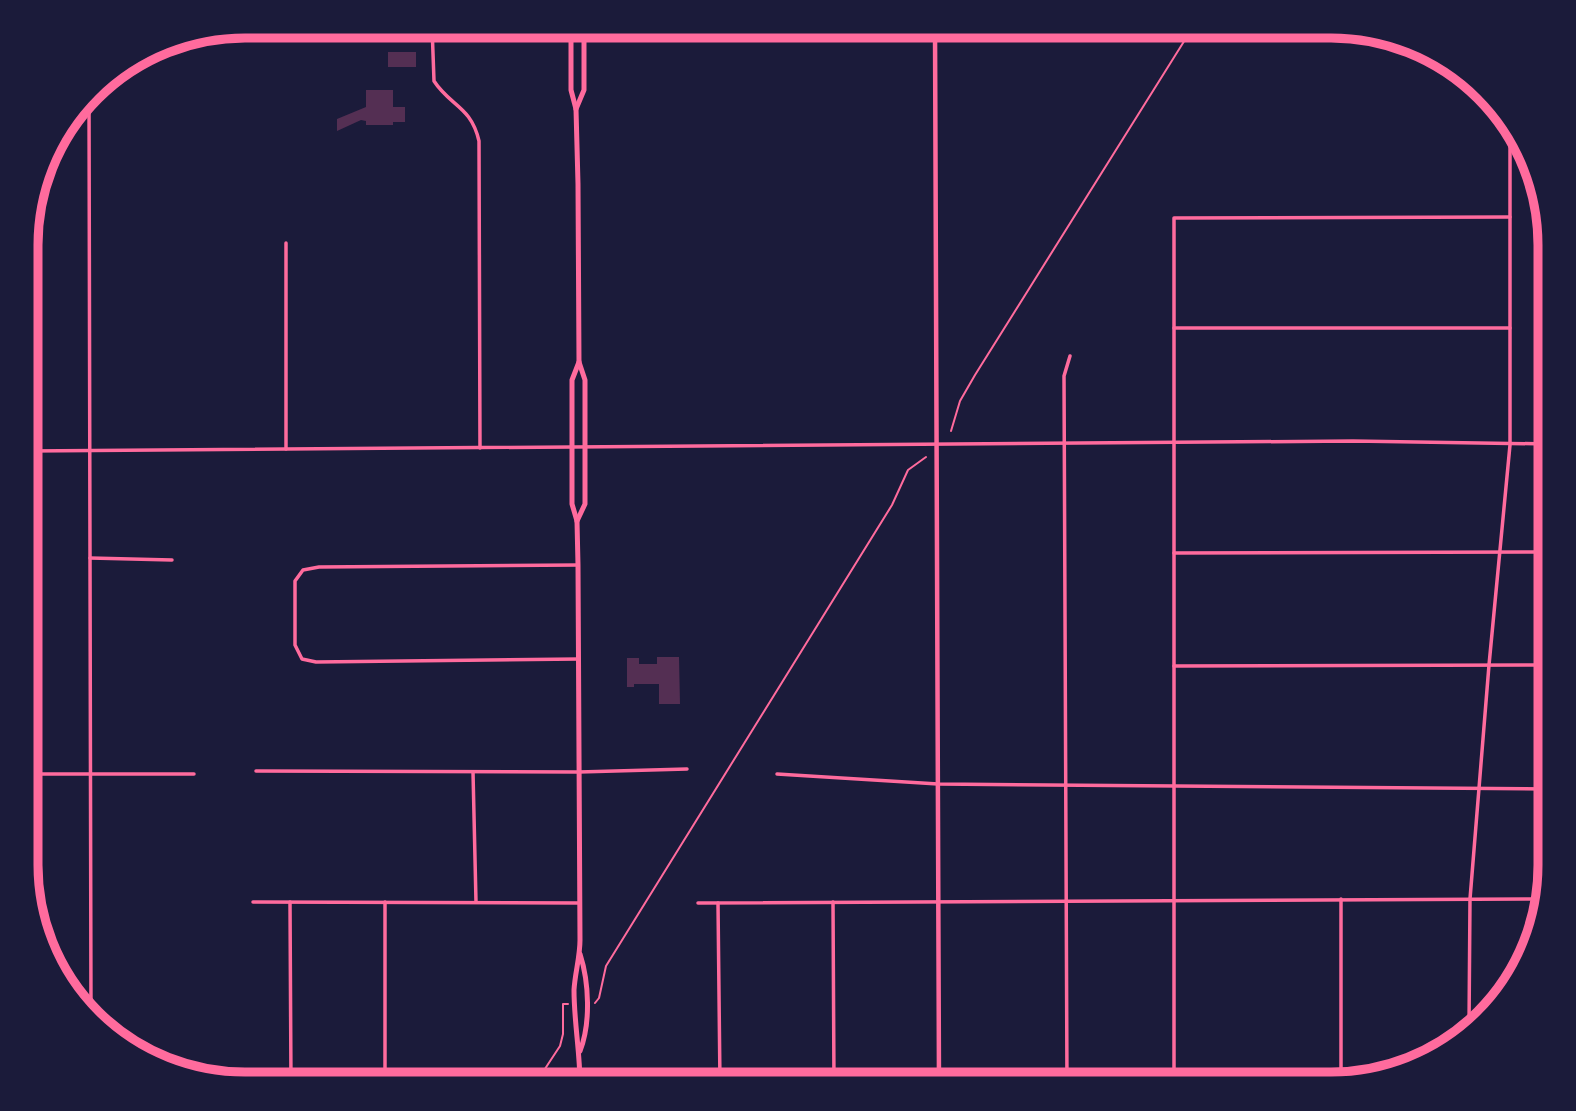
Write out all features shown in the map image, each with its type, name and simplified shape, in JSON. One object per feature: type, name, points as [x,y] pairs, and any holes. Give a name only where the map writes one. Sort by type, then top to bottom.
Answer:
[{"type":"main road","points":[[571,39],[571,90],[576,109],[579,362],[585,380],[585,504],[577,521]]},
{"type":"main road","points":[[576,109],[584,90],[584,39]]},
{"type":"main road","points":[[579,362],[572,380],[572,504],[577,521],[578,565],[580,954],[574,986],[580,1072]]},
{"type":"main road","points":[[580,954],[585,970],[586,1003],[585,1037],[580,1051]]},
{"type":"street","points":[[432,39],[434,81],[468,115],[479,141],[480,448]]},
{"type":"street","points":[[935,39],[939,1072]]},
{"type":"street","points":[[89,113],[91,1003]]},
{"type":"street","points":[[1469,1019],[1470,899],[1510,445],[1510,143]]},
{"type":"street","points":[[1174,1072],[1174,218],[1510,217]]},
{"type":"street","points":[[286,243],[286,449]]},
{"type":"street","points":[[1174,328],[1510,328]]},
{"type":"street","points":[[1067,1072],[1064,376],[1070,356]]},
{"type":"street","points":[[38,451],[1353,441],[1537,444]]},
{"type":"street","points":[[1174,553],[1537,552]]},
{"type":"street","points":[[90,558],[172,560]]},
{"type":"street","points":[[578,565],[319,567],[303,570],[295,581],[295,645],[302,659],[316,662],[579,659]]},
{"type":"street","points":[[1174,666],[1537,665]]},
{"type":"street","points":[[256,771],[579,772],[687,769]]},
{"type":"street","points":[[473,772],[476,902]]},
{"type":"street","points":[[39,774],[194,774]]},
{"type":"street","points":[[776,774],[938,784],[1537,789]]},
{"type":"street","points":[[1340,1072],[1341,899]]},
{"type":"street","points":[[698,903],[1535,899]]},
{"type":"street","points":[[253,902],[580,903]]},
{"type":"street","points":[[290,902],[291,1072]]},
{"type":"street","points":[[385,902],[385,1072]]},
{"type":"street","points":[[718,902],[720,1072]]},
{"type":"street","points":[[833,902],[834,1072]]},
{"type":"path","points":[[951,431],[960,401],[1186,39]]},
{"type":"path","points":[[606,966],[892,505],[908,470],[926,457]]},
{"type":"path","points":[[544,1072],[561,1046]]},
{"type":"building","points":[[388,52],[416,52],[416,67],[388,67]]},
{"type":"building","points":[[366,90],[393,90],[393,107],[405,107],[405,122],[366,125],[366,121],[361,120],[337,131],[337,119],[366,107]]},
{"type":"building","points":[[657,657],[679,657],[680,704],[659,704],[659,684],[634,684],[634,687],[627,687],[627,658],[639,658],[639,664],[657,664]]}]
